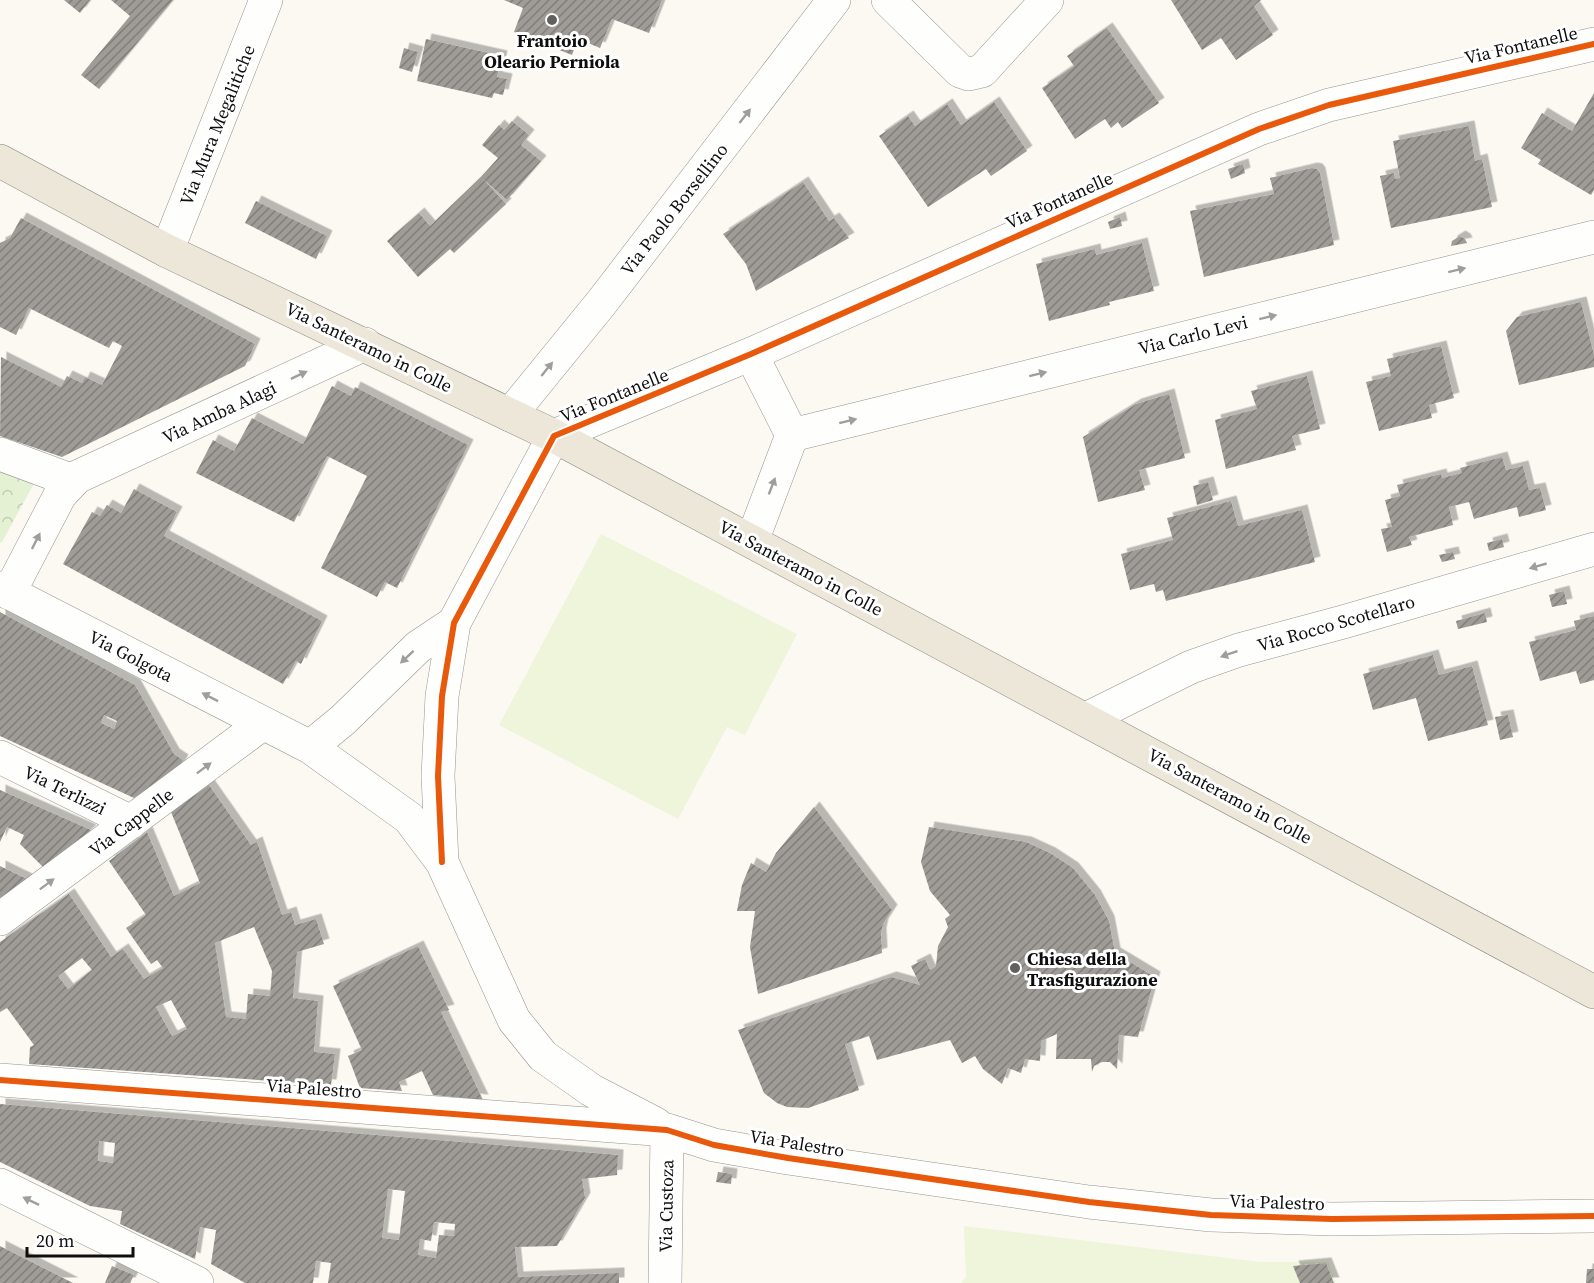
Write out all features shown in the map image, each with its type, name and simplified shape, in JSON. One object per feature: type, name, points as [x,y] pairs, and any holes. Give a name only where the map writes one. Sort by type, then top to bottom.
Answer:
[{"type":"main road","name":"Via Santeramo in Colle","points":[[0,161],[167,251],[554,436],[1594,992]]},
{"type":"street","name":"Via Mura Megalitiche","points":[[167,251],[266,0]]},
{"type":"street","name":"Via Paolo Borsellino","points":[[510,415],[602,302],[834,0]]},
{"type":"street","points":[[888,0],[960,71],[969,74],[982,71],[1047,0]]},
{"type":"street","name":"Via Fontanelle","points":[[554,436],[751,354],[1259,129],[1329,105],[1594,44]]},
{"type":"street","name":"Via Carlo Levi","points":[[792,435],[1594,237]]},
{"type":"street","name":"Via Amba Alagi","points":[[5,590],[60,495],[77,477],[365,344]]},
{"type":"street","points":[[751,354],[792,435],[752,541]]},
{"type":"street","points":[[554,436],[454,623],[442,696],[438,776],[441,862],[514,1020],[543,1056],[591,1090],[667,1130]]},
{"type":"street","points":[[0,454],[73,481]]},
{"type":"street","name":"Via Rocco Scotellaro","points":[[1086,719],[1191,666],[1239,650],[1594,549]]},
{"type":"street","name":"Via Golgota","points":[[5,590],[310,747],[409,818],[441,862]]},
{"type":"street","points":[[310,747],[343,720],[418,647],[454,623]]},
{"type":"street","name":"Via Cappelle","points":[[0,919],[262,724]]},
{"type":"street","name":"Via Terlizzi","points":[[0,757],[131,822]]},
{"type":"street","name":"Via Palestro","points":[[0,1080],[667,1130],[714,1145],[789,1158],[1089,1202],[1211,1215],[1332,1219],[1593,1215]]},
{"type":"street","name":"Via Custoza","points":[[666,1283],[667,1130]]},
{"type":"street","points":[[0,1185],[196,1283]]},
{"type":"green space","points":[[0,465],[37,478],[0,543]]},
{"type":"green space","points":[[601,534],[797,634],[745,735],[727,727],[678,819],[499,725]]},
{"type":"green space","points":[[964,1226],[1260,1262],[1328,1262],[1336,1283],[961,1283],[966,1277]]},
{"type":"building","points":[[64,0],[90,0],[80,13]]},
{"type":"building","points":[[111,0],[173,0],[99,89],[81,75],[130,16]]},
{"type":"building","points":[[504,0],[662,0],[649,33],[612,19],[600,48],[578,39],[572,55],[514,32],[523,8]]},
{"type":"building","points":[[1171,0],[1261,0],[1254,6],[1273,35],[1236,60],[1221,38],[1202,50]]},
{"type":"building","points":[[1107,28],[1159,103],[1122,128],[1118,122],[1111,128],[1105,119],[1075,139],[1042,88],[1074,66],[1067,56]]},
{"type":"building","points":[[426,39],[502,56],[497,77],[507,79],[503,95],[494,93],[492,98],[417,81]]},
{"type":"building","points":[[404,48],[418,52],[412,72],[399,68]]},
{"type":"building","points":[[1594,93],[1594,190],[1591,195],[1538,164],[1541,160],[1521,148],[1542,113],[1572,131]]},
{"type":"building","points":[[994,102],[1027,151],[991,176],[986,169],[928,207],[879,136],[908,116],[915,126],[947,104],[961,125]]},
{"type":"building","points":[[512,121],[529,135],[521,145],[541,161],[507,200],[483,179],[506,204],[454,253],[450,249],[418,277],[387,241],[419,213],[430,226],[498,158],[482,145],[499,125],[504,130]]},
{"type":"building","points":[[1469,126],[1475,161],[1482,159],[1492,207],[1391,228],[1380,176],[1394,173],[1395,179],[1400,178],[1393,141]]},
{"type":"building","points":[[1243,164],[1245,173],[1231,179],[1228,169]]},
{"type":"building","points":[[1312,168],[1317,169],[1320,173],[1334,245],[1204,277],[1190,211],[1274,194],[1270,178]]},
{"type":"building","points":[[803,182],[829,221],[834,218],[849,238],[756,291],[746,264],[723,234]]},
{"type":"building","points":[[256,201],[327,236],[316,259],[245,223]]},
{"type":"building","points":[[1120,217],[1122,226],[1110,229],[1108,222]]},
{"type":"building","points":[[21,218],[255,344],[245,366],[62,457],[0,436],[1,357],[61,387],[67,376],[82,383],[85,377],[102,385],[122,346],[113,341],[109,348],[29,308],[16,335],[0,327],[0,243],[10,238]]},
{"type":"building","points":[[1460,236],[1467,243],[1451,246],[1452,241]]},
{"type":"building","points":[[1142,243],[1154,291],[1049,321],[1036,264],[1095,249],[1096,255]]},
{"type":"building","points":[[1581,302],[1594,355],[1594,367],[1519,385],[1506,331],[1517,317]]},
{"type":"building","points":[[1441,346],[1454,398],[1429,405],[1432,418],[1379,431],[1366,382],[1391,376],[1387,359]]},
{"type":"building","points":[[1307,376],[1320,429],[1292,436],[1296,450],[1226,469],[1215,420],[1257,409],[1251,391]]},
{"type":"building","points":[[332,386],[351,396],[355,387],[468,445],[397,588],[385,582],[377,597],[321,568],[367,476],[327,456],[294,522],[196,473],[213,440],[234,451],[252,418],[303,444]]},
{"type":"building","points":[[1169,394],[1185,458],[1139,470],[1145,490],[1098,502],[1083,437],[1136,404]]},
{"type":"building","points":[[1502,457],[1506,470],[1523,466],[1529,490],[1540,488],[1546,510],[1519,517],[1517,507],[1474,519],[1469,502],[1449,507],[1453,525],[1409,537],[1412,545],[1387,552],[1381,529],[1392,527],[1385,500],[1400,496],[1397,485],[1441,474],[1442,478],[1462,473],[1460,468]]},
{"type":"building","points":[[1208,482],[1213,500],[1197,505],[1193,486]]},
{"type":"building","points":[[134,489],[177,512],[164,536],[322,621],[301,664],[296,661],[283,684],[63,564],[92,512],[100,516],[107,505],[121,513]]},
{"type":"building","points":[[1231,501],[1238,526],[1302,510],[1315,562],[1166,601],[1163,590],[1156,592],[1154,584],[1130,590],[1121,554],[1173,540],[1167,518]]},
{"type":"building","points":[[1502,539],[1504,547],[1489,551],[1487,543]]},
{"type":"building","points":[[1453,552],[1455,559],[1442,562],[1439,555]]},
{"type":"building","points":[[1564,591],[1567,604],[1552,607],[1549,595]]},
{"type":"building","points":[[0,612],[135,685],[174,754],[183,760],[177,770],[134,798],[0,736]],"holes":[[[104,715],[117,721],[114,729],[101,723]]]},
{"type":"building","points":[[1485,613],[1487,622],[1458,629],[1456,621]]},
{"type":"building","points":[[1594,616],[1594,680],[1580,684],[1576,671],[1540,681],[1529,642],[1576,630],[1574,621]]},
{"type":"building","points":[[1433,655],[1439,675],[1472,666],[1488,725],[1428,741],[1416,698],[1373,710],[1363,674]]},
{"type":"building","points":[[1508,715],[1513,737],[1500,740],[1495,717]]},
{"type":"building","points":[[209,785],[251,845],[257,842],[282,915],[291,912],[295,925],[316,919],[324,944],[297,952],[293,998],[318,1001],[314,1052],[335,1054],[331,1085],[29,1064],[30,1047],[34,1045],[7,1008],[0,1012],[0,942],[69,894],[111,957],[123,949],[144,979],[163,968],[157,960],[151,964],[126,928],[146,915],[109,861],[147,832],[174,896],[200,883],[171,812]],"holes":[[[254,927],[272,971],[270,996],[248,994],[246,1019],[226,1017],[215,943]],[[82,958],[92,970],[68,989],[58,976]],[[171,1000],[187,1029],[172,1036],[156,1007]]]},
{"type":"building","points":[[0,790],[91,830],[47,871],[20,844],[24,835],[7,827],[0,842]]},
{"type":"building","points":[[814,807],[892,910],[883,924],[882,953],[758,994],[750,947],[755,911],[737,911],[742,885],[751,863],[766,872],[776,853]]},
{"type":"building","name":"Chiesa della Trasfigurazione","points":[[929,827],[1026,842],[1050,853],[1073,868],[1095,895],[1109,921],[1115,953],[1155,977],[1138,1037],[1119,1035],[1117,1069],[1110,1062],[1102,1062],[1094,1066],[1092,1072],[1091,1059],[1056,1059],[1057,1034],[1041,1041],[1040,1061],[1025,1059],[1021,1073],[1008,1068],[1002,1084],[983,1069],[975,1056],[962,1063],[950,1040],[877,1060],[869,1036],[845,1044],[859,1090],[808,1108],[787,1107],[777,1103],[764,1093],[738,1030],[891,977],[920,985],[911,966],[925,959],[930,970],[936,966],[938,946],[948,927],[945,919],[950,915],[930,891],[921,862]]},
{"type":"building","points":[[0,866],[31,881],[0,901]]},
{"type":"building","points":[[418,946],[449,1010],[441,1012],[483,1100],[433,1095],[422,1071],[399,1082],[402,1091],[360,1088],[348,1056],[362,1050],[333,986]]},
{"type":"building","points":[[0,1104],[618,1155],[617,1175],[582,1179],[585,1198],[557,1246],[515,1247],[518,1277],[619,1273],[619,1283],[328,1283],[331,1263],[316,1261],[313,1283],[245,1283],[211,1264],[216,1230],[200,1227],[195,1259],[120,1224],[122,1211],[90,1206],[0,1162]],"holes":[[[99,1141],[115,1143],[113,1163],[98,1161]],[[388,1189],[405,1191],[399,1240],[382,1238]],[[434,1222],[455,1224],[454,1236],[439,1235],[436,1258],[418,1255],[420,1239],[431,1241]]]},
{"type":"building","points":[[718,1172],[732,1174],[731,1184],[716,1182]]},
{"type":"building","points":[[0,1246],[73,1283],[0,1283]]},
{"type":"building","points":[[1326,1263],[1334,1283],[1300,1283],[1293,1266]]},
{"type":"building","points":[[112,1266],[134,1275],[130,1283],[105,1283]]},
{"type":"building","points":[[1587,1269],[1594,1269],[1594,1283],[1586,1283]]},
{"type":"cycle path","points":[[442,862],[438,776],[442,696],[454,623],[554,436],[751,354],[1259,129],[1329,105],[1594,44]]},
{"type":"cycle path","points":[[0,1080],[667,1130],[714,1145],[788,1158],[1089,1202],[1211,1215],[1332,1219],[1594,1216]]},
{"type":"place","name":"Frantoio Oleario Perniola","points":[[552,20]]},
{"type":"place","name":"Chiesa della Trasfigurazione","points":[[1015,968]]}]
